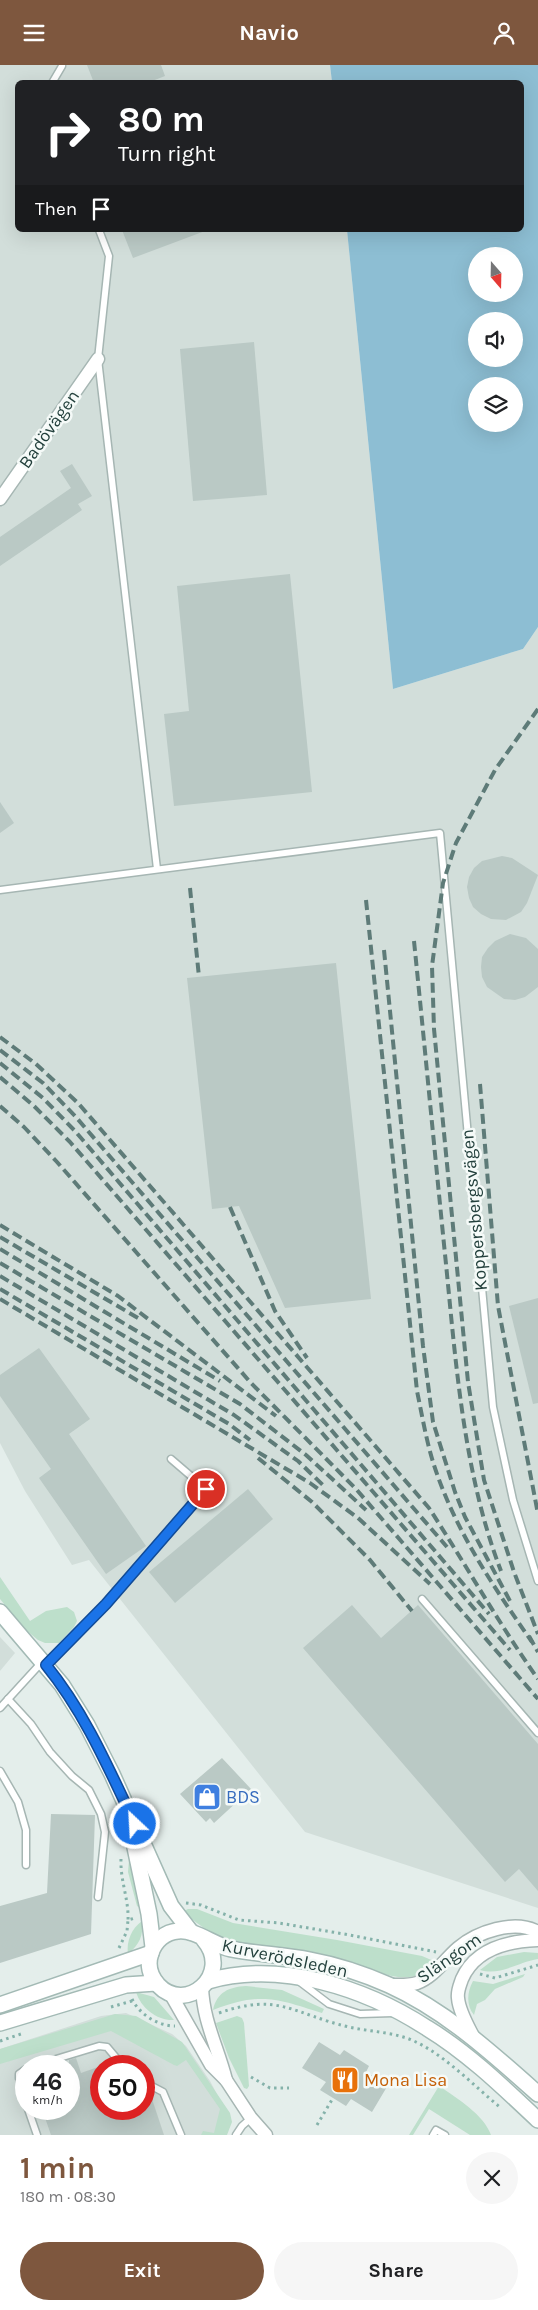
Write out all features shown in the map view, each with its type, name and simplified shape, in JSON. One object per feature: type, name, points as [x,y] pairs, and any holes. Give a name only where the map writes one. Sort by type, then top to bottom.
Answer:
[{"type":"main road","points":[[0,1612],[62,1685],[87,1725],[172,1906],[191,1932]]},
{"type":"main road","points":[[120,1793],[138,1855],[149,1914],[152,1950],[150,1968],[156,1983],[170,1993]]},
{"type":"main road","points":[[0,2005],[124,1963],[152,1950],[167,1934],[176,1931],[191,1932]]},
{"type":"main road","name":"Kurverödsleden","points":[[191,1932],[204,1940],[230,1949],[311,1960],[361,1974],[389,1985],[455,2023],[538,2094]]},
{"type":"main road","name":"Kurverödsleden","points":[[204,1940],[210,1949],[213,1960],[212,1971],[205,1984]]},
{"type":"main road","name":"Kurverödsleden","points":[[170,1993],[186,1995],[205,1984],[227,1976],[252,1973],[290,1975],[328,1983],[401,2012],[450,2043],[538,2120]]},
{"type":"main road","points":[[0,2023],[126,1985],[156,1983]]},
{"type":"street","name":"Badövägen","points":[[0,499],[98,359]]},
{"type":"street","name":"Slängom","points":[[389,1985],[416,1983],[428,1977],[470,1939],[489,1932],[516,1927],[532,1929],[538,1932]]},
{"type":"street","name":"Slängom","points":[[474,2038],[458,1999],[460,1986],[468,1968],[479,1957],[498,1947],[538,1940]]},
{"type":"street","points":[[205,1984],[205,2017],[222,2063],[226,2080]]},
{"type":"street","points":[[170,1993],[210,2065],[226,2080],[251,2118],[266,2135]]},
{"type":"lane","points":[[54,80],[62,65]]},
{"type":"lane","points":[[0,890],[158,869],[98,359],[109,256],[100,232]]},
{"type":"lane","name":"Koppersbergsvägen","points":[[158,869],[440,833],[493,1407],[513,1500],[538,1581]]},
{"type":"lane","points":[[0,1708],[106,1604],[206,1489],[171,1459]]},
{"type":"lane","points":[[422,1599],[538,1733]]},
{"type":"lane","points":[[8,1699],[31,1723],[50,1752],[89,1790],[101,1814],[105,1832],[98,1897]]},
{"type":"lane","points":[[0,1771],[18,1802],[26,1830],[26,1865]]},
{"type":"lane","points":[[69,2055],[99,2046],[107,2047],[114,2055]]},
{"type":"lane","points":[[155,2088],[163,2092],[181,2135]]},
{"type":"lane","points":[[236,2135],[251,2118]]},
{"type":"lane","points":[[31,2120],[36,2135]]},
{"type":"lane","points":[[433,2135],[436,2129],[446,2135]]},
{"type":"path","points":[[172,1906],[193,1903],[232,1918],[344,1934],[432,1951],[449,1958]]},
{"type":"path","points":[[124,1963],[117,1949],[127,1931],[128,1920],[149,1914]]},
{"type":"path","points":[[468,1968],[483,1976],[494,1978],[538,1965]]},
{"type":"path","points":[[126,1985],[132,2001],[144,2015],[165,2025],[177,2027],[186,2024]]},
{"type":"path","points":[[205,2017],[247,2004],[269,2003],[289,2007],[346,2026],[403,2037],[428,2049],[508,2114]]},
{"type":"path","points":[[251,2077],[270,2088],[289,2088]]},
{"type":"path","points":[[317,2125],[333,2098]]},
{"type":"shaded area","points":[[0,65],[330,65],[332,80],[15,80],[15,232],[347,232],[393,689],[523,649],[538,627],[538,1908],[305,1832],[89,1560],[72,1565],[25,1491],[0,1443]]},
{"type":"shaded area","points":[[0,1637],[15,1653],[0,1671]]},
{"type":"shaded area","points":[[126,2013],[172,2034],[186,2046],[210,2081],[231,2121],[224,2135],[0,2135],[0,2049],[101,2016]]},
{"type":"green space","points":[[0,1577],[30,1621],[46,1611],[67,1607],[74,1612],[77,1621],[74,1627],[59,1643],[45,1643],[38,1640],[26,1630],[0,1599]]},
{"type":"green space","points":[[129,1860],[135,1875],[140,1908],[137,1906],[128,1872]]},
{"type":"green space","points":[[197,1909],[233,1923],[422,1956],[436,1962],[427,1971],[416,1976],[392,1976],[320,1957],[242,1944],[212,1933],[184,1911]]},
{"type":"green space","points":[[142,1921],[140,1939],[128,1954],[130,1935]]},
{"type":"green space","points":[[524,1952],[538,1953],[538,1959],[502,1970],[480,1970],[497,1957]]},
{"type":"green space","points":[[525,1974],[523,1977],[495,1989],[485,2000],[477,2004],[474,2015],[471,2011],[468,1998],[473,1981],[493,1984]]},
{"type":"green space","points":[[246,1986],[282,1990],[324,2009],[322,2013],[280,2001],[256,1999],[230,2004],[213,2010],[217,1999],[229,1989]]},
{"type":"green space","points":[[136,1992],[154,1997],[174,2020],[156,2016],[150,2012],[138,1998]]},
{"type":"green space","points":[[115,2014],[136,2016],[182,2042],[230,2113],[232,2122],[227,2135],[201,2135],[203,2131],[214,2133],[220,2109],[186,2060],[177,2066],[174,2065],[111,2031],[30,2055],[15,2055],[15,2060],[0,2064],[0,2049]]},
{"type":"green space","points":[[237,2016],[242,2018],[244,2023],[249,2086],[247,2089],[244,2088],[229,2058],[216,2023]]},
{"type":"green space","points":[[439,2086],[476,2114],[491,2135],[470,2135],[429,2109],[413,2135],[409,2135]]},
{"type":"water","points":[[330,65],[538,65],[538,627],[523,649],[393,689],[347,232],[524,232],[524,80],[332,80]]},
{"type":"building","points":[[87,65],[161,65],[165,76],[155,80],[93,80]]},
{"type":"building","points":[[123,232],[202,232],[133,258]]},
{"type":"building","points":[[254,342],[267,495],[193,501],[180,349]]},
{"type":"building","points":[[72,464],[92,496],[78,504],[82,510],[0,566],[0,537],[71,488],[60,471]]},
{"type":"building","points":[[290,574],[312,792],[174,806],[164,714],[189,711],[177,586]]},
{"type":"building","points":[[0,802],[14,823],[0,833]]},
{"type":"building","points":[[502,856],[512,858],[538,875],[527,903],[521,912],[506,920],[491,919],[481,914],[473,907],[467,887],[469,877],[474,868],[482,861]]},
{"type":"building","points":[[510,934],[526,938],[538,949],[538,987],[525,997],[515,1000],[504,999],[487,987],[482,977],[481,967],[482,957],[488,948],[495,941]]},
{"type":"building","points":[[336,963],[371,1299],[285,1308],[239,1206],[212,1209],[187,978]]},
{"type":"building","points":[[538,1298],[538,1403],[533,1404],[509,1306]]},
{"type":"building","points":[[39,1348],[90,1419],[69,1434],[146,1546],[106,1574],[39,1478],[51,1469],[0,1396],[0,1375]]},
{"type":"building","points":[[248,1489],[273,1519],[175,1603],[149,1572]]},
{"type":"building","points":[[352,1605],[381,1638],[418,1605],[538,1744],[538,1891],[519,1869],[505,1882],[303,1648]]},
{"type":"building","points":[[222,1758],[251,1789],[214,1823],[210,1818],[206,1822],[180,1794]]},
{"type":"building","points":[[51,1814],[95,1815],[91,1934],[0,1963],[0,1906],[47,1893]]},
{"type":"building","points":[[319,2042],[340,2055],[344,2050],[369,2066],[366,2072],[388,2085],[372,2112],[351,2099],[346,2106],[320,2090],[326,2082],[302,2068]]},
{"type":"building","points":[[80,2070],[81,2073],[90,2070],[90,2120],[155,2120],[155,2108],[164,2135],[51,2135],[46,2120],[80,2120]]},
{"type":"railway","points":[[538,709],[495,770],[456,843],[443,883],[432,966],[434,1029],[468,1382],[484,1480],[514,1572],[538,1634]]},
{"type":"railway","points":[[190,888],[199,977]]},
{"type":"railway","points":[[366,900],[417,1391],[426,1436],[442,1487],[463,1534],[503,1600],[532,1642]]},
{"type":"railway","points":[[414,941],[463,1419],[478,1497],[501,1571]]},
{"type":"railway","points":[[384,950],[423,1346],[433,1422],[465,1517],[510,1601]]},
{"type":"railway","points":[[0,1037],[36,1064],[78,1103],[429,1508],[538,1679]]},
{"type":"railway","points":[[0,1050],[43,1083],[75,1116],[447,1547]]},
{"type":"railway","points":[[0,1063],[43,1098],[75,1131],[489,1614]]},
{"type":"railway","points":[[0,1077],[34,1106],[70,1142],[510,1650]]},
{"type":"railway","points":[[480,1084],[498,1306],[538,1514]]},
{"type":"railway","points":[[0,1106],[24,1127],[57,1162],[251,1383],[356,1489],[538,1699]]},
{"type":"railway","points":[[230,1207],[275,1311],[307,1358]]},
{"type":"railway","points":[[0,1225],[118,1296],[276,1416]]},
{"type":"railway","points":[[0,1237],[138,1318]]},
{"type":"railway","points":[[0,1249],[220,1381]]},
{"type":"railway","points":[[0,1263],[240,1404],[306,1455],[366,1510]]},
{"type":"railway","points":[[0,1276],[234,1415],[298,1461],[326,1488]]},
{"type":"railway","points":[[0,1289],[229,1424],[250,1440]]},
{"type":"railway","points":[[0,1299],[310,1483],[358,1518],[430,1584]]},
{"type":"railway","points":[[258,1458],[312,1502],[370,1560],[412,1611]]},
{"type":"railway","points":[[529,1636],[538,1652]]},
{"type":"place","name":"BDS","points":[[207,1797]]},
{"type":"place","name":"Mona Lisa","points":[[345,2080]]},
{"type":"route","points":[[135,1824],[87,1725],[62,1685],[46,1665],[106,1604],[206,1489]]}]
